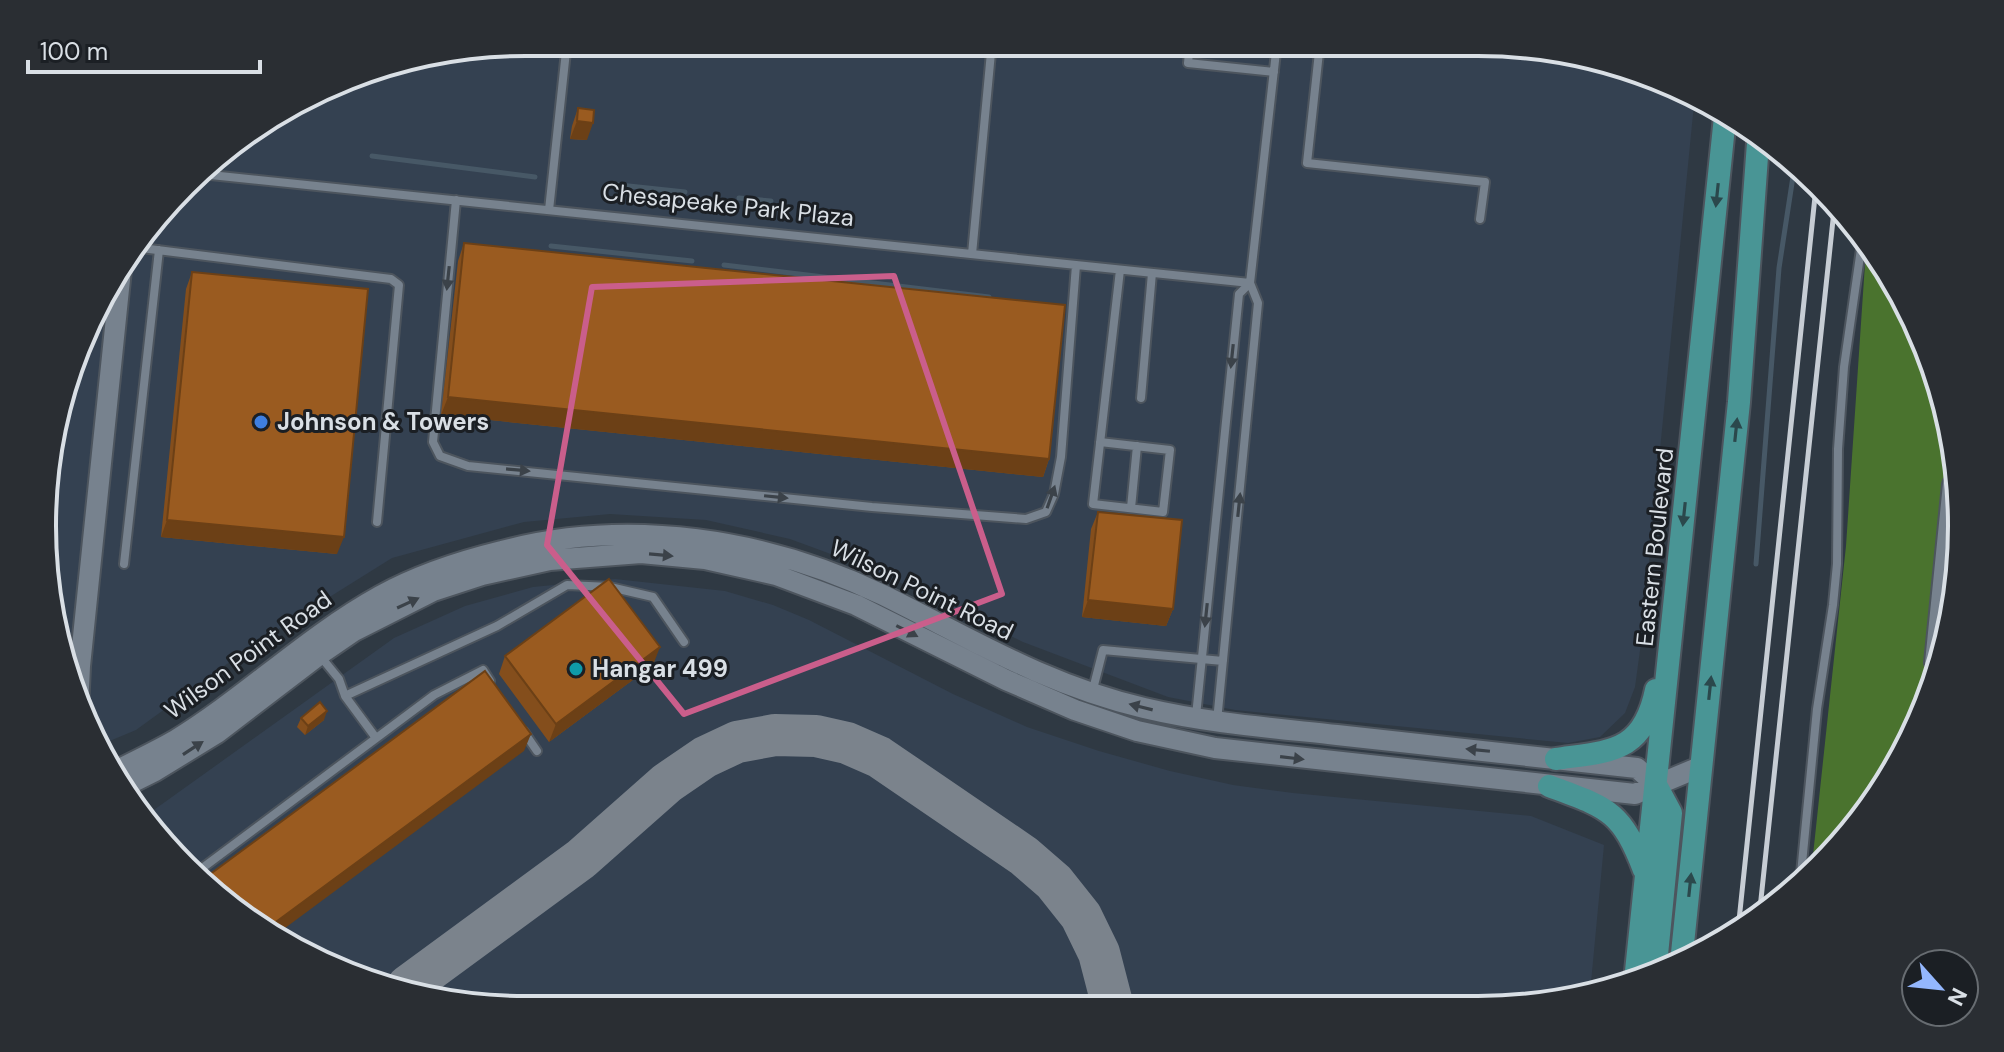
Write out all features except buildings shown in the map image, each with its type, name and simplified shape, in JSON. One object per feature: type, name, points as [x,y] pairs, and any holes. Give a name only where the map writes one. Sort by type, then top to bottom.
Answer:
[{"type":"main road","name":"Eastern Boulevard","points":[[1636,968],[1724,126]]},
{"type":"main road","points":[[1682,950],[1739,402],[1758,148]]},
{"type":"main road","points":[[1556,759],[1614,750],[1641,730],[1651,711],[1675,603]]},
{"type":"main road","points":[[1656,785],[1671,813],[1656,961]]},
{"type":"main road","points":[[1549,786],[1595,804],[1621,822],[1630,835],[1646,874]]},
{"type":"street","points":[[80,673],[119,291]]},
{"type":"street","points":[[1936,629],[1948,517]]},
{"type":"street","name":"Wilson Point Road","points":[[132,782],[217,733],[314,648],[384,594],[423,577],[506,549],[585,537],[631,535],[735,544],[821,569],[882,595],[1006,660],[1092,694],[1217,722],[1637,768],[1656,785]]},
{"type":"street","name":"Wilson Point Road","points":[[123,767],[174,741],[314,648],[433,591],[516,566],[597,555],[641,553],[705,559],[752,568],[802,584],[856,605],[1006,680],[1075,710],[1137,731],[1194,744],[1635,794],[1702,766]]},
{"type":"street","points":[[1194,744],[1196,719]]},
{"type":"street","points":[[1215,748],[1217,722]]},
{"type":"lane","points":[[549,210],[566,56]]},
{"type":"lane","points":[[972,254],[991,56]]},
{"type":"lane","points":[[1189,56],[1188,63],[1274,72]]},
{"type":"lane","points":[[1217,722],[1258,303],[1250,283],[1276,56]]},
{"type":"lane","points":[[1319,56],[1307,163],[1485,182],[1480,219]]},
{"type":"lane","name":"Chesapeake Park Plaza","points":[[214,175],[1250,283]]},
{"type":"lane","points":[[456,200],[433,442],[440,456],[468,466],[872,507],[1026,519],[1046,512],[1054,494],[1061,457],[1076,265]]},
{"type":"lane","points":[[147,249],[391,279],[399,285],[377,522]]},
{"type":"lane","points":[[124,564],[159,250]]},
{"type":"lane","points":[[1802,866],[1817,709],[1833,605],[1842,394],[1861,253]]},
{"type":"lane","points":[[1100,442],[1170,450],[1163,512],[1093,504],[1100,442],[1120,270]]},
{"type":"lane","points":[[1141,398],[1152,273]]},
{"type":"lane","points":[[1196,719],[1239,294],[1250,283]]},
{"type":"lane","points":[[1131,508],[1137,446]]},
{"type":"lane","points":[[345,696],[497,626],[567,585],[610,587],[653,597],[684,642]]},
{"type":"lane","points":[[314,648],[339,679],[345,696],[376,738]]},
{"type":"lane","points":[[1092,694],[1103,650],[1223,661]]},
{"type":"lane","points":[[204,867],[434,695],[483,670],[498,693]]},
{"type":"lane","points":[[521,728],[537,751]]},
{"type":"highlighted area","points":[[894,276],[1002,594],[684,714],[547,545],[592,287]]},
{"type":"shaded area","points":[[526,56],[1478,56],[1539,60],[1600,72],[1694,108],[1635,687],[1625,713],[1600,737],[1568,743],[1235,710],[1168,697],[1023,642],[874,570],[790,539],[706,520],[610,514],[524,522],[392,558],[253,645],[136,730],[108,742],[104,734],[72,648],[60,587],[57,495],[65,434],[81,375],[104,318],[119,291],[173,216],[216,173],[265,135],[318,104],[346,92],[434,65]]},
{"type":"shaded area","points":[[615,579],[725,591],[773,605],[809,620],[953,694],[1027,727],[1170,771],[1233,785],[1293,793],[1531,816],[1604,845],[1591,982],[1539,992],[1478,996],[526,996],[465,992],[375,971],[318,948],[291,933],[216,879],[152,811],[394,638],[465,606],[533,587]]},
{"type":"green space","points":[[1865,260],[1900,318],[1932,404],[1947,495],[1947,557],[1932,648],[1900,734],[1869,787],[1813,855],[1846,546]]},
{"type":"waterway","points":[[372,156],[535,177]]},
{"type":"waterway","points":[[1756,564],[1779,268],[1793,178]]},
{"type":"waterway","points":[[610,184],[685,192]]},
{"type":"waterway","points":[[739,198],[771,201]]},
{"type":"waterway","points":[[551,246],[692,261]]},
{"type":"waterway","points":[[724,265],[989,297]]},
{"type":"taxiway","points":[[413,982],[581,859],[667,783],[705,757],[737,742],[775,735],[816,736],[847,743],[879,757],[1024,856],[1054,882],[1081,916],[1099,953],[1110,996]]},
{"type":"railway","points":[[1739,917],[1815,199]]},
{"type":"railway","points":[[1761,901],[1833,219]]},
{"type":"place","name":"Johnson & Towers","points":[[261,422]]},
{"type":"place","name":"Hangar 499","points":[[576,669]]}]
